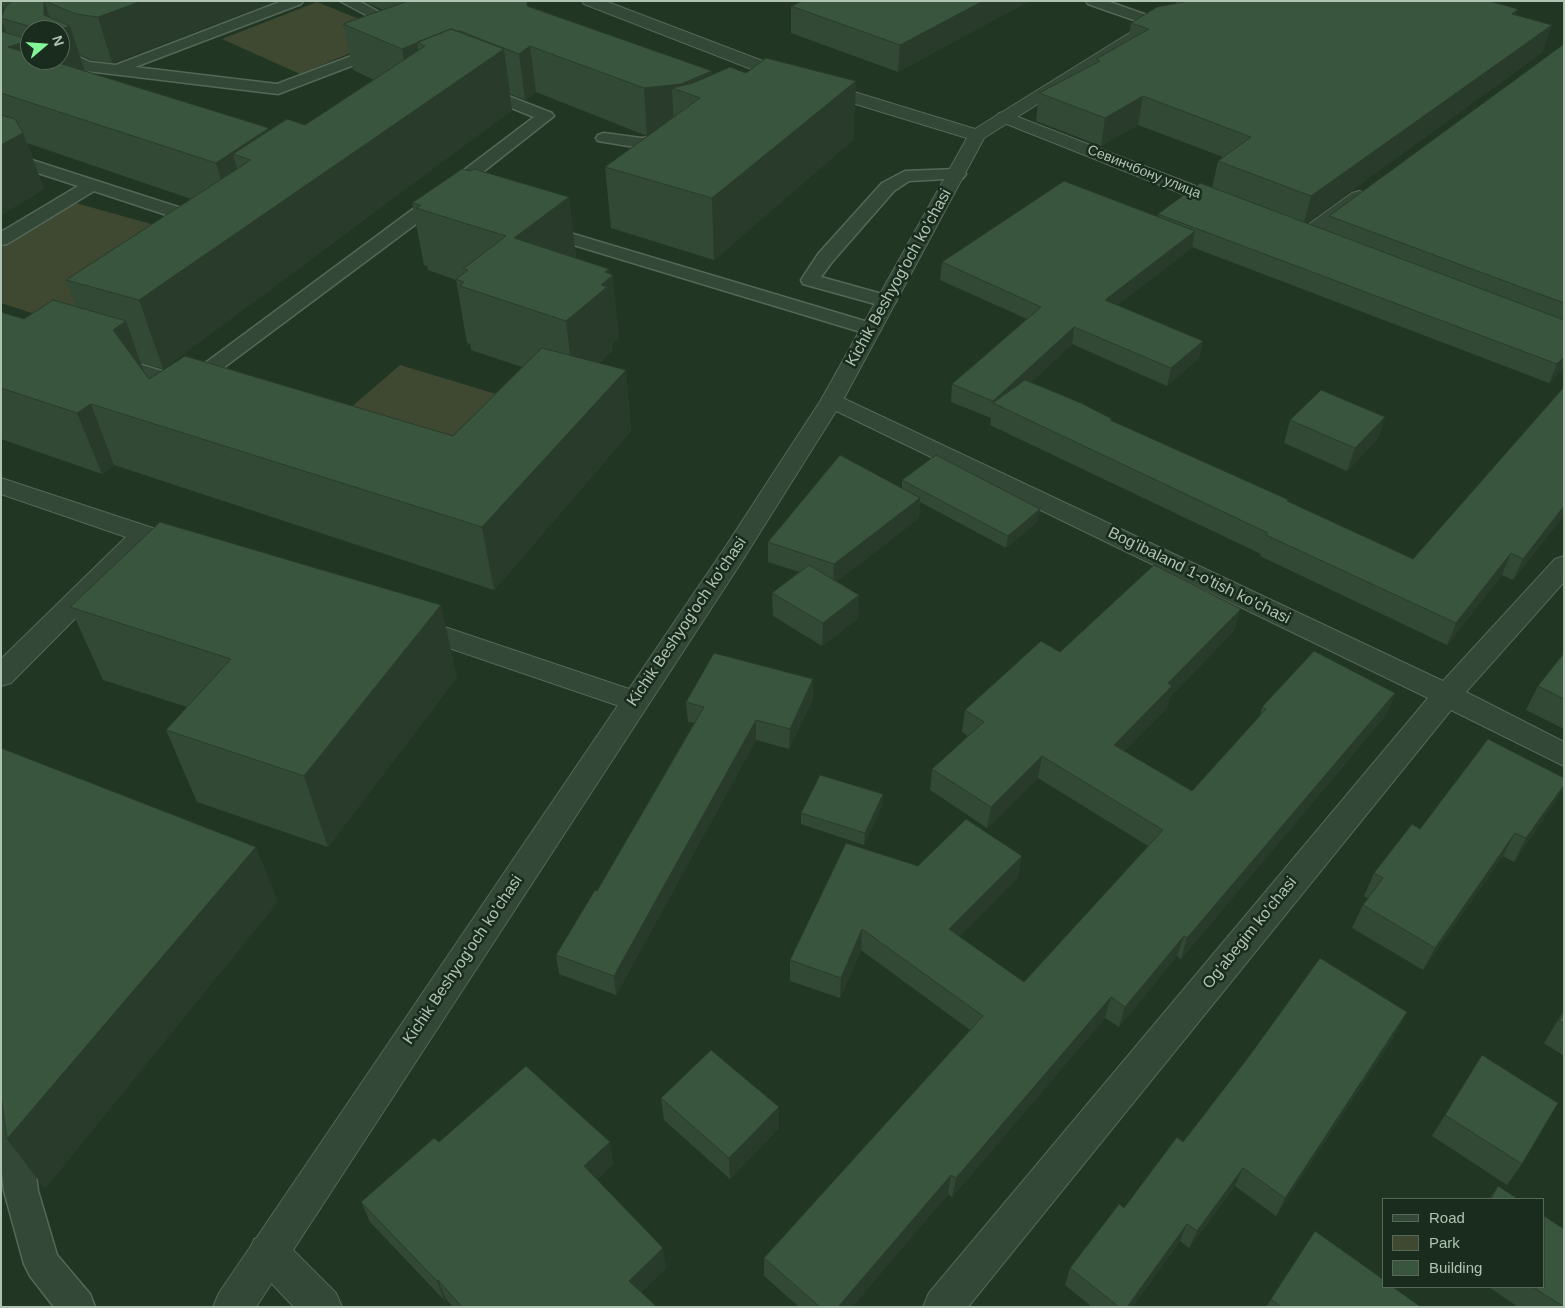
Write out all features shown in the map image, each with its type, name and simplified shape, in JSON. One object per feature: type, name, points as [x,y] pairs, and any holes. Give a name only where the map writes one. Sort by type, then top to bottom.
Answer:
[{"type":"street","points":[[590,1],[796,80],[977,135],[1192,1]]},
{"type":"street","name":"Севинчбону улица","points":[[1005,117],[1242,211]]},
{"type":"street","name":"Kichik Beshyog'och ko'chasi","points":[[233,1307],[634,701],[733,555],[832,400],[977,135]]},
{"type":"street","points":[[1324,244],[1296,233],[1376,184]]},
{"type":"street","name":"Bog'ibaland 1-o'tish ko'chasi","points":[[832,400],[1447,695],[1564,755]]},
{"type":"street","points":[[1,486],[210,556]]},
{"type":"street","points":[[1,676],[144,534]]},
{"type":"street","name":"Og'abegim ko'chasi","points":[[943,1307],[1447,695],[1564,565]]},
{"type":"street","points":[[389,618],[634,701]]},
{"type":"street","points":[[268,1252],[322,1307]]},
{"type":"lane","points":[[117,68],[296,1]]},
{"type":"lane","points":[[70,58],[87,66],[117,68],[278,89],[400,43],[413,34],[346,1]]},
{"type":"lane","points":[[1093,1],[1156,23]]},
{"type":"lane","points":[[780,90],[796,80]]},
{"type":"lane","points":[[94,357],[188,385],[546,116],[468,85]]},
{"type":"lane","points":[[604,138],[641,143],[666,142],[690,137]]},
{"type":"lane","points":[[1,155],[93,184],[213,232]]},
{"type":"lane","points":[[886,302],[810,280],[825,258],[888,187],[905,176],[957,174]]},
{"type":"lane","points":[[1,240],[93,184]]},
{"type":"lane","points":[[438,198],[457,204]]},
{"type":"lane","points":[[523,223],[872,329]]},
{"type":"lane","points":[[10,1085],[21,1191],[42,1264],[76,1307]]},
{"type":"green space","points":[[317,2],[396,34],[300,74],[222,39]]},
{"type":"green space","points":[[76,203],[197,237],[69,325],[1,303],[1,248]]},
{"type":"green space","points":[[400,365],[496,394],[440,448],[341,416]]},
{"type":"building","points":[[12,1],[44,1],[44,15],[56,20],[20,20],[20,24],[1,18],[6,6]]},
{"type":"building","points":[[45,1],[142,1],[98,17],[76,14]]},
{"type":"building","points":[[408,1],[527,1],[527,6],[712,71],[681,84],[644,88],[530,46],[519,54],[451,29],[402,49],[343,24]]},
{"type":"building","points":[[803,1],[983,1],[900,45],[791,6]]},
{"type":"building","points":[[1189,1],[1489,1],[1518,9],[1512,14],[1552,25],[1311,196],[1218,161],[1251,137],[1143,96],[1105,118],[1039,93],[1100,61],[1096,59],[1149,29],[1131,23],[1157,7]]},
{"type":"building","points":[[451,29],[504,49],[139,300],[66,280],[251,160],[233,154],[287,119],[305,125],[425,46],[417,42]]},
{"type":"building","points":[[1,31],[20,37],[20,43],[8,47],[20,51],[20,70],[70,70],[70,66],[269,128],[216,163],[1,93]]},
{"type":"building","points":[[1564,44],[1564,303],[1329,216]]},
{"type":"building","points":[[766,58],[856,81],[712,198],[605,167],[700,98],[672,88],[693,83],[730,67],[746,73]]},
{"type":"building","points":[[1,115],[15,119],[23,133],[1,145]]},
{"type":"building","points":[[462,169],[470,171],[474,169],[569,197],[514,238],[609,269],[605,272],[613,275],[601,285],[607,287],[566,321],[460,286],[464,282],[456,279],[468,270],[463,269],[506,236],[416,208],[421,205],[412,203]]},
{"type":"building","points":[[1064,181],[1195,231],[1105,300],[1203,341],[1171,368],[1074,327],[993,401],[952,384],[1041,307],[942,262]]},
{"type":"building","points":[[1200,183],[1564,320],[1564,357],[1557,364],[1158,214]]},
{"type":"building","points":[[53,300],[126,321],[113,330],[149,379],[185,356],[453,436],[542,348],[626,370],[482,527],[91,404],[77,413],[1,388],[1,312],[24,319]]},
{"type":"building","points":[[1025,380],[1081,403],[1112,419],[1110,420],[1289,500],[1287,501],[1413,559],[1564,387],[1564,506],[1523,559],[1511,553],[1456,623],[1266,535],[1268,533],[993,403]]},
{"type":"building","points":[[1321,390],[1385,417],[1355,448],[1290,420]]},
{"type":"building","points":[[840,455],[920,498],[834,564],[768,542]]},
{"type":"building","points":[[936,455],[1040,509],[1008,536],[902,480]]},
{"type":"building","points":[[160,522],[441,605],[304,776],[166,730],[231,659],[70,607]]},
{"type":"building","points":[[809,565],[859,595],[823,623],[772,593]]},
{"type":"building","points":[[1154,565],[1241,609],[1168,683],[1172,686],[1114,745],[1192,791],[1266,709],[1262,707],[1314,651],[1395,693],[1187,938],[1184,936],[1125,1007],[1111,997],[956,1178],[951,1175],[838,1307],[820,1307],[764,1258],[983,1016],[862,929],[841,978],[790,960],[846,843],[918,866],[966,819],[1022,856],[949,929],[1024,982],[1163,830],[1042,756],[991,807],[932,769],[984,722],[965,710],[1041,641],[1060,652]]},
{"type":"building","points":[[714,653],[813,679],[790,729],[756,720],[614,976],[556,955],[595,890],[597,891],[704,707],[686,702]]},
{"type":"building","points":[[1564,653],[1564,699],[1538,686]]},
{"type":"building","points":[[1488,739],[1564,778],[1564,785],[1526,838],[1515,833],[1435,948],[1363,905],[1383,878],[1374,873],[1412,824],[1420,829]]},
{"type":"building","points":[[1,748],[256,847],[7,1139],[1,1096]]},
{"type":"building","points":[[820,775],[883,794],[865,833],[801,813]]},
{"type":"building","points":[[1320,958],[1407,1012],[1285,1198],[1243,1168],[1197,1231],[1187,1224],[1127,1307],[1119,1307],[1070,1268],[1119,1204],[1124,1208],[1177,1137],[1183,1142],[1250,1055]]},
{"type":"building","points":[[1564,1013],[1564,1024],[1559,1021]]},
{"type":"building","points":[[711,1050],[779,1107],[729,1158],[661,1098]]},
{"type":"building","points":[[1482,1055],[1558,1103],[1522,1164],[1445,1115]]},
{"type":"building","points":[[526,1066],[610,1142],[584,1166],[663,1248],[629,1281],[657,1307],[462,1307],[361,1202],[434,1138],[439,1142]]},
{"type":"building","points":[[1498,1186],[1516,1198],[1492,1198]]},
{"type":"building","points":[[1545,1217],[1564,1229],[1564,1307],[1535,1288],[1545,1288]]},
{"type":"building","points":[[1315,1231],[1382,1279],[1382,1288],[1394,1288],[1421,1307],[1281,1307],[1271,1299]]}]
